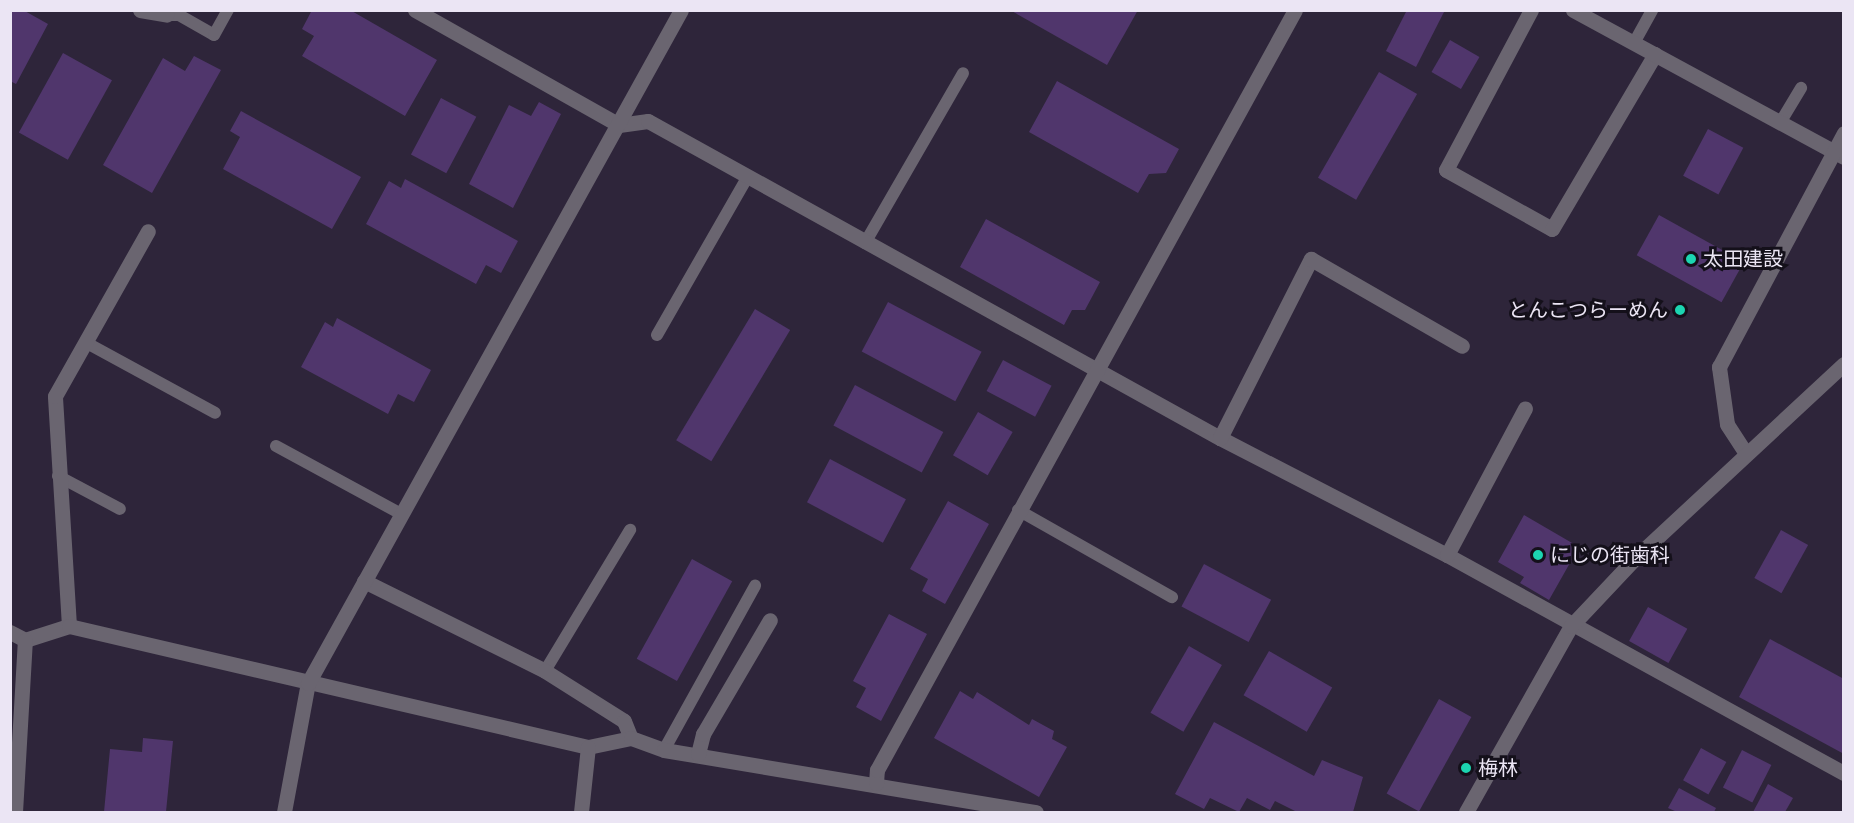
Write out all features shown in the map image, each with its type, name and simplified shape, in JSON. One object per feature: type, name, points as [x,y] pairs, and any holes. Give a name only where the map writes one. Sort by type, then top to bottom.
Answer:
[{"type":"street","points":[[140,10],[167,15]]},
{"type":"street","points":[[415,10],[620,125],[648,121],[1220,438],[1447,555],[1571,626],[1844,773]]},
{"type":"street","points":[[284,813],[308,683],[400,514],[620,125],[681,10]]},
{"type":"street","points":[[876,783],[877,770],[1295,10]]},
{"type":"street","points":[[1531,10],[1446,170],[1552,229],[1655,54]]},
{"type":"street","points":[[1573,10],[1839,154]]},
{"type":"street","points":[[1745,452],[1727,424],[1719,367],[1839,154],[1844,133]]},
{"type":"street","points":[[69,626],[58,476],[55,396],[148,231]]},
{"type":"street","points":[[1220,438],[1311,259],[1462,346]]},
{"type":"street","points":[[1466,813],[1571,626],[1745,452],[1844,364]]},
{"type":"street","points":[[1447,555],[1525,408]]},
{"type":"street","points":[[364,581],[545,671],[624,721],[631,738]]},
{"type":"street","points":[[698,754],[703,734],[770,620]]},
{"type":"street","points":[[10,632],[25,640],[69,626],[588,747],[631,738],[664,750],[876,783],[1032,812]]},
{"type":"street","points":[[15,813],[25,640]]},
{"type":"street","points":[[581,813],[588,747]]},
{"type":"lane","points":[[167,15],[179,15],[214,35],[228,10]]},
{"type":"lane","points":[[1634,44],[1652,10]]},
{"type":"lane","points":[[865,243],[963,73]]},
{"type":"lane","points":[[1780,123],[1801,88]]},
{"type":"lane","points":[[657,335],[748,176]]},
{"type":"lane","points":[[85,342],[215,413]]},
{"type":"lane","points":[[276,446],[400,514]]},
{"type":"lane","points":[[58,476],[120,509]]},
{"type":"lane","points":[[1018,510],[1172,597]]},
{"type":"lane","points":[[545,671],[630,530]]},
{"type":"lane","points":[[664,750],[755,586]]},
{"type":"building","points":[[10,10],[23,10],[48,24],[16,84],[10,81]]},
{"type":"building","points":[[312,10],[350,10],[437,60],[405,116],[302,56],[314,36],[302,29]]},
{"type":"building","points":[[1010,10],[1138,10],[1107,65]]},
{"type":"building","points":[[1407,10],[1445,10],[1416,67],[1386,51]]},
{"type":"building","points":[[1450,40],[1479,57],[1461,89],[1432,72]]},
{"type":"building","points":[[63,53],[112,80],[68,160],[19,133]]},
{"type":"building","points":[[194,56],[221,70],[152,193],[103,165],[163,58],[185,71]]},
{"type":"building","points":[[1379,72],[1417,94],[1356,200],[1318,178]]},
{"type":"building","points":[[1057,81],[1179,149],[1166,173],[1149,174],[1138,193],[1029,132]]},
{"type":"building","points":[[441,98],[476,117],[446,173],[411,155]]},
{"type":"building","points":[[539,102],[561,114],[513,208],[469,184],[509,105],[531,116]]},
{"type":"building","points":[[241,111],[361,177],[332,229],[223,169],[240,137],[230,131]]},
{"type":"building","points":[[1708,129],[1743,148],[1718,195],[1683,176]]},
{"type":"building","points":[[405,179],[518,241],[501,273],[486,265],[476,284],[366,224],[389,181],[401,188]]},
{"type":"building","name":"太田建設","points":[[1659,215],[1744,262],[1722,302],[1637,255]]},
{"type":"building","points":[[986,219],[1100,282],[1085,310],[1072,310],[1064,325],[960,267]]},
{"type":"building","points":[[888,302],[982,352],[955,401],[862,351]]},
{"type":"building","points":[[755,309],[790,330],[711,461],[676,440]]},
{"type":"building","points":[[337,318],[431,370],[414,402],[398,394],[388,414],[301,367],[325,322],[333,327]]},
{"type":"building","points":[[1003,360],[1052,386],[1035,417],[987,391]]},
{"type":"building","points":[[855,385],[943,432],[922,473],[833,426]]},
{"type":"building","points":[[978,412],[1013,432],[988,475],[953,455]]},
{"type":"building","points":[[830,459],[906,499],[883,543],[807,502]]},
{"type":"building","points":[[948,501],[989,524],[945,604],[922,591],[928,579],[910,569]]},
{"type":"building","name":"にじの街歯科","points":[[1524,515],[1579,547],[1549,600],[1520,583],[1524,577],[1498,562]]},
{"type":"building","points":[[1781,530],[1808,545],[1781,593],[1754,578]]},
{"type":"building","points":[[692,559],[732,581],[677,681],[637,659]]},
{"type":"building","points":[[1204,564],[1271,600],[1249,642],[1181,606]]},
{"type":"building","points":[[1648,607],[1687,629],[1668,663],[1629,641]]},
{"type":"building","points":[[889,614],[927,634],[881,721],[856,707],[866,688],[853,681]]},
{"type":"building","points":[[1770,639],[1844,679],[1844,754],[1739,697]]},
{"type":"building","points":[[1189,646],[1222,665],[1183,732],[1150,713]]},
{"type":"building","points":[[1269,651],[1332,687],[1307,732],[1244,695]]},
{"type":"building","points":[[960,691],[973,699],[977,692],[1029,725],[1032,719],[1054,731],[1052,739],[1067,747],[1039,797],[934,738]]},
{"type":"building","points":[[1439,699],[1471,717],[1419,811],[1387,793]]},
{"type":"building","points":[[1214,722],[1314,776],[1322,760],[1363,777],[1353,812],[1297,812],[1275,801],[1270,810],[1247,798],[1239,812],[1210,798],[1204,809],[1175,794]]},
{"type":"building","points":[[143,738],[173,741],[166,812],[104,812],[110,749],[142,752]]},
{"type":"building","points":[[1701,748],[1726,762],[1708,794],[1683,780]]},
{"type":"building","points":[[1742,750],[1771,765],[1752,802],[1723,787]]},
{"type":"building","points":[[1768,784],[1793,798],[1785,812],[1753,812]]},
{"type":"building","points":[[1679,788],[1716,808],[1714,812],[1677,812],[1668,808]]},
{"type":"place","name":"太田建設","points":[[1691,259]]},
{"type":"place","name":"とんこつらーめん","points":[[1680,310]]},
{"type":"place","name":"にじの街歯科","points":[[1538,555]]},
{"type":"place","name":"梅林","points":[[1466,768]]}]
